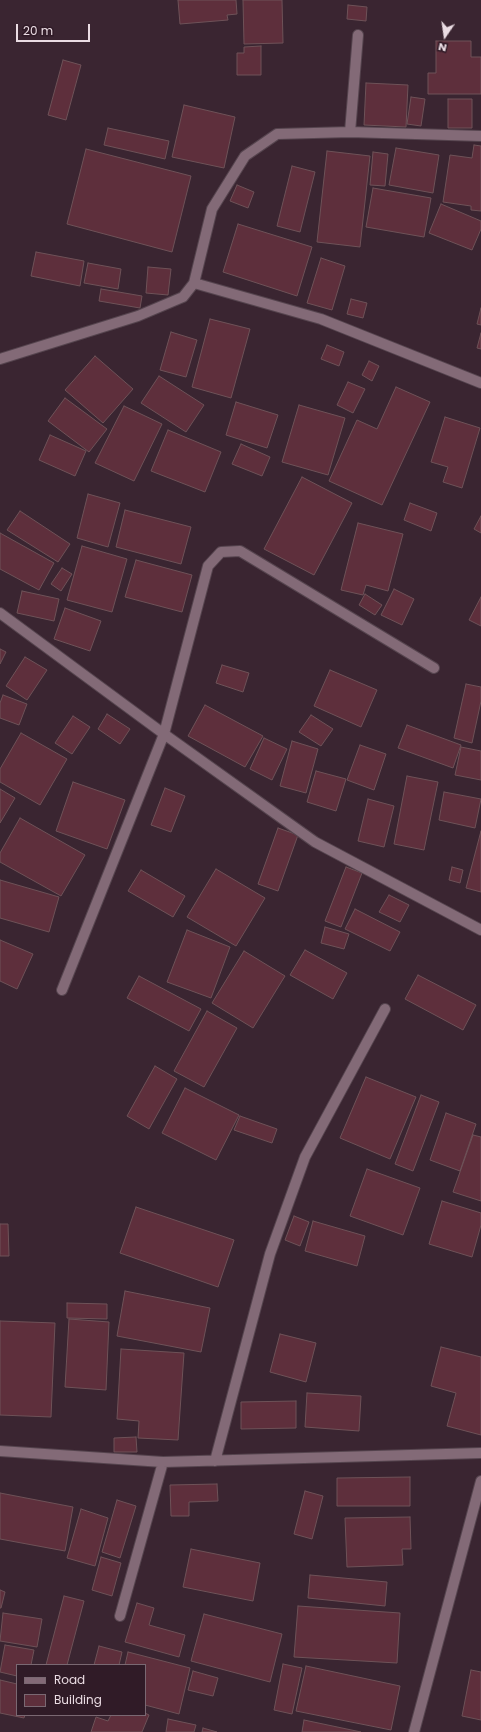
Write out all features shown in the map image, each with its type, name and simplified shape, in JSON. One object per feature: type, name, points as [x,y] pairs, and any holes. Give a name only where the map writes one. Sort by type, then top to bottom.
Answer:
[{"type":"street","points":[[350,132],[358,35]]},
{"type":"street","points":[[0,359],[138,316],[183,297],[194,283],[212,209],[246,156],[277,134],[350,132],[481,136]]},
{"type":"street","points":[[194,283],[321,319],[481,383]]},
{"type":"street","points":[[62,990],[164,734],[208,566],[221,552],[240,551],[434,668]]},
{"type":"street","points":[[0,613],[164,734],[315,842],[481,930]]},
{"type":"street","points":[[215,1461],[270,1254],[304,1157],[385,1009]]},
{"type":"street","points":[[0,1451],[163,1462],[481,1453]]},
{"type":"street","points":[[120,1616],[163,1462]]},
{"type":"street","points":[[414,1732],[481,1481]]},
{"type":"building","points":[[178,0],[236,0],[237,14],[227,15],[228,20],[180,24]]},
{"type":"building","points":[[243,0],[282,0],[283,43],[244,44]]},
{"type":"building","points":[[348,5],[367,7],[366,21],[347,19]]},
{"type":"building","points":[[436,41],[471,41],[471,57],[481,57],[481,94],[428,94],[428,73],[436,73]]},
{"type":"building","points":[[261,46],[261,75],[237,75],[237,53],[244,53],[244,47]]},
{"type":"building","points":[[63,60],[81,65],[66,120],[48,115]]},
{"type":"building","points":[[366,83],[408,85],[406,127],[364,125]]},
{"type":"building","points":[[411,97],[425,99],[421,126],[407,124]]},
{"type":"building","points":[[448,99],[472,99],[472,128],[448,128]]},
{"type":"building","points":[[184,105],[235,117],[224,168],[172,157]]},
{"type":"building","points":[[108,128],[169,141],[165,159],[104,145]]},
{"type":"building","points":[[474,145],[481,146],[481,211],[471,210],[471,206],[443,202],[450,155],[472,158]]},
{"type":"building","points":[[396,148],[439,155],[433,193],[389,185]]},
{"type":"building","points":[[86,149],[191,176],[172,252],[67,224]]},
{"type":"building","points":[[327,151],[370,156],[360,247],[317,242]]},
{"type":"building","points":[[373,152],[388,154],[385,186],[370,185]]},
{"type":"building","points":[[292,166],[315,172],[300,232],[277,226]]},
{"type":"building","points":[[237,185],[254,192],[248,208],[230,201]]},
{"type":"building","points":[[373,188],[431,198],[424,237],[366,227]]},
{"type":"building","points":[[441,204],[481,221],[481,229],[472,250],[429,233]]},
{"type":"building","points":[[238,224],[312,247],[297,296],[223,272]]},
{"type":"building","points":[[36,252],[84,261],[80,286],[31,276]]},
{"type":"building","points":[[321,258],[345,266],[332,310],[307,303]]},
{"type":"building","points":[[88,263],[121,269],[118,289],[84,283]]},
{"type":"building","points":[[148,267],[171,269],[168,295],[146,293]]},
{"type":"building","points":[[101,289],[142,296],[140,308],[99,301]]},
{"type":"building","points":[[351,299],[367,303],[363,318],[347,314]]},
{"type":"building","points":[[481,308],[481,325],[477,324]]},
{"type":"building","points":[[210,319],[250,329],[231,398],[192,387]]},
{"type":"building","points":[[171,332],[197,340],[186,377],[160,370]]},
{"type":"building","points":[[481,333],[481,349],[477,348]]},
{"type":"building","points":[[327,345],[344,352],[339,366],[321,359]]},
{"type":"building","points":[[95,356],[133,389],[103,423],[65,390]]},
{"type":"building","points":[[369,361],[379,366],[372,381],[362,375]]},
{"type":"building","points":[[159,376],[204,405],[186,432],[141,403]]},
{"type":"building","points":[[348,382],[365,389],[353,413],[337,405]]},
{"type":"building","points":[[396,387],[430,402],[382,505],[329,481],[357,420],[377,429]]},
{"type":"building","points":[[65,398],[107,429],[89,452],[48,421]]},
{"type":"building","points":[[236,402],[278,415],[267,448],[226,435]]},
{"type":"building","points":[[299,405],[345,418],[328,475],[282,462]]},
{"type":"building","points":[[124,406],[162,424],[134,481],[95,463]]},
{"type":"building","points":[[445,417],[480,428],[462,488],[443,482],[448,467],[431,462]]},
{"type":"building","points":[[168,430],[221,452],[205,492],[151,471]]},
{"type":"building","points":[[50,435],[86,451],[75,476],[39,460]]},
{"type":"building","points":[[241,444],[270,457],[262,476],[232,464]]},
{"type":"building","points":[[302,477],[352,503],[314,575],[264,549]]},
{"type":"building","points":[[88,494],[120,503],[108,547],[77,538]]},
{"type":"building","points":[[410,503],[437,513],[431,531],[404,520]]},
{"type":"building","points":[[125,510],[191,527],[181,564],[116,547]]},
{"type":"building","points":[[20,511],[70,544],[58,562],[7,530]]},
{"type":"building","points":[[481,516],[481,533],[474,529]]},
{"type":"building","points":[[358,523],[403,534],[388,591],[366,585],[363,595],[341,590]]},
{"type":"building","points":[[0,533],[54,563],[39,590],[0,569]]},
{"type":"building","points":[[82,546],[127,559],[112,612],[67,600]]},
{"type":"building","points":[[136,560],[192,575],[182,612],[125,597]]},
{"type":"building","points":[[62,568],[72,574],[61,591],[51,584]]},
{"type":"building","points":[[394,589],[414,599],[402,625],[381,615]]},
{"type":"building","points":[[22,591],[59,599],[54,621],[17,613]]},
{"type":"building","points":[[365,594],[382,605],[375,615],[359,605]]},
{"type":"building","points":[[481,597],[481,626],[469,620]]},
{"type":"building","points":[[65,608],[101,621],[90,651],[54,639]]},
{"type":"building","points":[[0,649],[6,652],[0,664]]},
{"type":"building","points":[[25,657],[47,670],[27,700],[6,686]]},
{"type":"building","points":[[222,665],[249,673],[243,692],[216,683]]},
{"type":"building","points":[[330,670],[377,690],[361,727],[314,706]]},
{"type":"building","points":[[466,684],[481,687],[481,701],[472,743],[454,738]]},
{"type":"building","points":[[3,695],[27,704],[19,725],[0,718],[0,703]]},
{"type":"building","points":[[205,705],[263,736],[245,767],[188,736]]},
{"type":"building","points":[[107,714],[130,729],[120,744],[98,729]]},
{"type":"building","points":[[311,715],[333,729],[321,746],[299,732]]},
{"type":"building","points":[[73,716],[90,727],[72,754],[55,743]]},
{"type":"building","points":[[407,725],[461,745],[453,768],[398,748]]},
{"type":"building","points":[[21,733],[67,759],[40,805],[0,782],[0,769]]},
{"type":"building","points":[[264,738],[287,749],[272,780],[250,769]]},
{"type":"building","points":[[292,741],[318,749],[306,793],[280,786]]},
{"type":"building","points":[[360,745],[386,754],[374,790],[347,780]]},
{"type":"building","points":[[461,747],[481,751],[481,780],[455,775]]},
{"type":"building","points":[[316,771],[346,779],[336,811],[307,802]]},
{"type":"building","points":[[407,776],[438,782],[424,850],[394,844]]},
{"type":"building","points":[[73,782],[125,800],[107,849],[56,831]]},
{"type":"building","points":[[165,788],[185,796],[171,832],[151,825]]},
{"type":"building","points":[[0,789],[15,798],[0,823]]},
{"type":"building","points":[[444,792],[481,799],[475,828],[439,820]]},
{"type":"building","points":[[368,799],[394,806],[384,847],[358,841]]},
{"type":"building","points":[[20,818],[85,855],[61,896],[0,862],[0,853]]},
{"type":"building","points":[[278,828],[298,835],[278,891],[258,884]]},
{"type":"building","points":[[481,831],[481,892],[466,888]]},
{"type":"building","points":[[346,867],[362,873],[341,927],[325,921]]},
{"type":"building","points":[[452,867],[463,870],[460,883],[449,880]]},
{"type":"building","points":[[216,869],[265,898],[236,946],[187,917]]},
{"type":"building","points":[[141,870],[185,896],[173,917],[128,891]]},
{"type":"building","points":[[0,880],[59,897],[49,932],[0,918]]},
{"type":"building","points":[[389,895],[409,905],[400,922],[379,912]]},
{"type":"building","points":[[355,909],[400,932],[390,951],[345,929]]},
{"type":"building","points":[[325,927],[349,934],[344,949],[321,943]]},
{"type":"building","points":[[187,930],[230,947],[211,998],[167,982]]},
{"type":"building","points":[[0,940],[33,954],[17,989],[0,981]]},
{"type":"building","points":[[305,950],[347,973],[333,999],[290,975]]},
{"type":"building","points":[[244,951],[285,976],[253,1028],[212,1003]]},
{"type":"building","points":[[418,975],[476,1005],[463,1030],[405,999]]},
{"type":"building","points":[[139,976],[201,1009],[189,1031],[127,998]]},
{"type":"building","points":[[207,1011],[237,1028],[204,1087],[174,1071]]},
{"type":"building","points":[[155,1066],[177,1079],[149,1129],[127,1116]]},
{"type":"building","points":[[366,1077],[416,1097],[390,1159],[340,1138]]},
{"type":"building","points":[[185,1088],[239,1115],[216,1160],[162,1133]]},
{"type":"building","points":[[421,1095],[439,1102],[413,1171],[395,1164]]},
{"type":"building","points":[[446,1113],[476,1124],[460,1171],[430,1160]]},
{"type":"building","points":[[240,1116],[277,1129],[272,1143],[234,1130]]},
{"type":"building","points":[[473,1135],[481,1137],[481,1201],[453,1192]]},
{"type":"building","points":[[367,1169],[420,1188],[403,1235],[350,1216]]},
{"type":"building","points":[[442,1201],[481,1213],[481,1225],[472,1257],[429,1244]]},
{"type":"building","points":[[136,1207],[234,1240],[218,1287],[120,1253]]},
{"type":"building","points":[[294,1216],[309,1222],[300,1246],[285,1240]]},
{"type":"building","points":[[313,1221],[365,1236],[357,1266],[305,1251]]},
{"type":"building","points":[[0,1224],[8,1224],[9,1256],[0,1256]]},
{"type":"building","points":[[125,1291],[210,1308],[201,1352],[117,1336]]},
{"type":"building","points":[[67,1303],[107,1304],[107,1319],[67,1318]]},
{"type":"building","points":[[69,1319],[109,1322],[106,1390],[65,1387]]},
{"type":"building","points":[[0,1321],[55,1323],[51,1417],[0,1415]]},
{"type":"building","points":[[280,1334],[316,1343],[306,1382],[270,1372]]},
{"type":"building","points":[[441,1347],[481,1357],[481,1435],[447,1426],[456,1393],[431,1386]]},
{"type":"building","points":[[121,1349],[184,1353],[178,1440],[138,1438],[139,1421],[117,1419]]},
{"type":"building","points":[[307,1393],[361,1396],[359,1431],[305,1427]]},
{"type":"building","points":[[296,1401],[296,1428],[241,1429],[241,1402]]},
{"type":"building","points":[[136,1437],[137,1452],[114,1452],[114,1438]]},
{"type":"building","points":[[410,1477],[410,1506],[337,1506],[337,1478]]},
{"type":"building","points":[[217,1484],[218,1501],[189,1502],[189,1516],[171,1516],[170,1485]]},
{"type":"building","points":[[305,1491],[323,1496],[312,1539],[294,1534]]},
{"type":"building","points":[[0,1493],[73,1507],[65,1551],[0,1539]]},
{"type":"building","points":[[117,1500],[136,1506],[120,1558],[102,1552]]},
{"type":"building","points":[[81,1509],[108,1518],[95,1566],[67,1558]]},
{"type":"building","points":[[410,1517],[411,1549],[402,1549],[403,1565],[347,1567],[345,1518]]},
{"type":"building","points":[[191,1549],[260,1563],[253,1601],[183,1587]]},
{"type":"building","points":[[101,1557],[121,1563],[112,1596],[92,1590]]},
{"type":"building","points":[[310,1575],[387,1582],[385,1606],[308,1598]]},
{"type":"building","points":[[0,1590],[5,1592],[1,1608],[0,1608]]},
{"type":"building","points":[[64,1596],[84,1601],[67,1664],[46,1664]]},
{"type":"building","points":[[137,1603],[154,1608],[149,1625],[185,1635],[179,1657],[125,1642]]},
{"type":"building","points":[[298,1606],[400,1613],[397,1663],[294,1657]]},
{"type":"building","points":[[3,1613],[42,1619],[37,1647],[0,1641]]},
{"type":"building","points":[[204,1614],[282,1634],[270,1682],[191,1661]]},
{"type":"building","points":[[5,1645],[34,1650],[31,1664],[16,1664],[16,1676],[0,1672]]},
{"type":"building","points":[[99,1646],[122,1652],[119,1664],[94,1664]]},
{"type":"building","points":[[128,1652],[190,1668],[179,1714],[146,1705],[146,1664],[125,1664]]},
{"type":"building","points":[[283,1664],[302,1668],[292,1714],[274,1710]]},
{"type":"building","points":[[306,1666],[400,1686],[391,1730],[296,1711]]},
{"type":"building","points":[[471,1670],[481,1672],[481,1720],[462,1716]]},
{"type":"building","points":[[193,1671],[218,1678],[213,1696],[188,1690]]},
{"type":"building","points":[[0,1680],[16,1684],[16,1716],[25,1716],[24,1718],[0,1713]]},
{"type":"building","points":[[146,1714],[149,1715],[142,1732],[91,1732],[96,1717],[108,1721],[110,1716],[146,1716]]},
{"type":"building","points":[[168,1719],[196,1725],[194,1732],[166,1732]]},
{"type":"building","points":[[304,1720],[361,1732],[302,1732]]},
{"type":"building","points":[[203,1728],[217,1732],[202,1732]]}]
